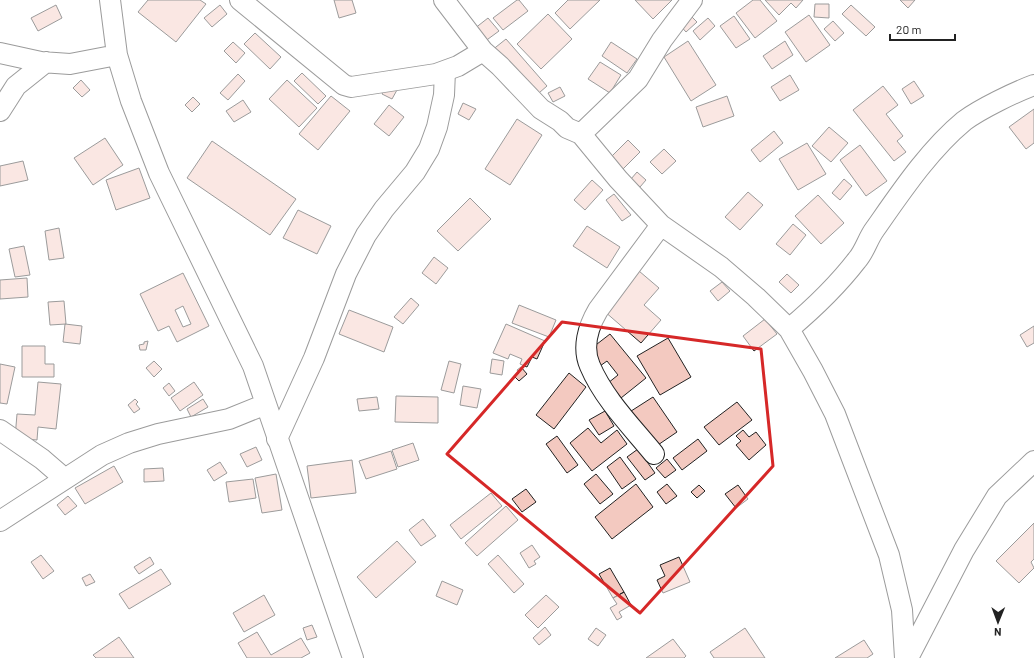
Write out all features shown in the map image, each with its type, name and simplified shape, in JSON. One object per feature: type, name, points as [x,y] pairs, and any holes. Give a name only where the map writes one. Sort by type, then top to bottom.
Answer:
[{"type":"street","points":[[110,0],[117,55],[131,102],[159,174],[253,366],[353,658]]},
{"type":"street","points":[[444,0],[483,51],[541,109],[560,121],[567,128],[581,134],[618,179],[661,225],[721,267],[756,297],[789,329],[835,414],[889,555],[902,610],[905,658]]},
{"type":"street","points":[[581,134],[638,79],[662,40],[692,0]]},
{"type":"street","points":[[252,3],[344,85],[351,87],[436,74],[458,66],[483,51]]},
{"type":"street","points":[[0,53],[46,62],[70,64],[117,55]]},
{"type":"street","points":[[0,111],[16,86],[46,62]]},
{"type":"street","points":[[277,438],[314,358],[346,274],[366,235],[384,209],[415,172],[429,149],[437,127],[444,95],[445,71]]},
{"type":"street","points":[[789,329],[816,306],[859,259],[874,230],[915,175],[965,121],[1017,91],[1034,85]]},
{"type":"street","points":[[654,454],[606,393],[590,366],[587,336],[590,324],[598,310],[661,225]]},
{"type":"street","points":[[0,521],[64,478],[102,455],[129,443],[158,434],[229,419],[266,404]]},
{"type":"street","points":[[0,430],[42,459],[64,478]]},
{"type":"street","points":[[908,658],[964,550],[997,496],[1033,464]]},
{"type":"highlighted area","points":[[562,322],[761,349],[773,466],[640,613],[447,454]]},
{"type":"building","points":[[148,0],[200,0],[206,4],[176,42],[138,12]]},
{"type":"building","points":[[334,0],[352,0],[356,13],[339,18]]},
{"type":"building","points":[[519,0],[528,11],[503,30],[493,18]]},
{"type":"building","points":[[568,0],[600,0],[570,29],[555,13]]},
{"type":"building","points":[[635,0],[672,0],[653,19]]},
{"type":"building","points":[[753,0],[760,0],[777,21],[755,38],[736,13]]},
{"type":"building","points":[[765,0],[803,0],[796,8],[791,3],[779,15]]},
{"type":"building","points":[[900,0],[915,0],[908,8]]},
{"type":"building","points":[[815,4],[829,4],[829,18],[814,17]]},
{"type":"building","points":[[56,5],[62,18],[38,31],[31,18]]},
{"type":"building","points":[[220,5],[227,14],[212,27],[204,18]]},
{"type":"building","points":[[851,5],[875,27],[866,36],[842,14]]},
{"type":"building","points":[[688,13],[697,22],[686,32],[678,23]]},
{"type":"building","points":[[548,14],[572,39],[541,69],[517,44]]},
{"type":"building","points":[[809,15],[830,45],[806,62],[785,32]]},
{"type":"building","points":[[734,16],[750,39],[736,48],[720,26]]},
{"type":"building","points":[[488,18],[499,31],[484,42],[474,29]]},
{"type":"building","points":[[708,18],[715,26],[700,40],[693,31]]},
{"type":"building","points":[[833,21],[844,33],[835,41],[824,29]]},
{"type":"building","points":[[255,33],[281,57],[270,69],[244,44]]},
{"type":"building","points":[[506,39],[547,86],[532,99],[491,51]]},
{"type":"building","points":[[688,41],[716,85],[691,101],[664,57]]},
{"type":"building","points":[[785,41],[793,55],[772,69],[763,56]]},
{"type":"building","points":[[233,42],[245,53],[236,63],[224,51]]},
{"type":"building","points":[[611,42],[637,59],[627,73],[602,56]]},
{"type":"building","points":[[600,62],[621,75],[610,93],[588,79]]},
{"type":"building","points":[[302,73],[326,96],[318,104],[294,81]]},
{"type":"building","points":[[238,74],[245,81],[228,100],[220,93]]},
{"type":"building","points":[[790,75],[799,90],[780,101],[771,87]]},
{"type":"building","points":[[81,80],[90,90],[82,97],[73,88]]},
{"type":"building","points":[[287,80],[317,108],[299,127],[269,99]]},
{"type":"building","points":[[914,81],[924,96],[911,104],[902,89]]},
{"type":"building","points":[[387,85],[397,90],[392,99],[382,94]]},
{"type":"building","points":[[883,86],[898,105],[886,114],[903,136],[897,141],[906,152],[894,161],[853,110]]},
{"type":"building","points":[[560,87],[565,96],[553,102],[548,93]]},
{"type":"building","points":[[331,96],[350,111],[318,150],[299,134]]},
{"type":"building","points":[[727,96],[734,116],[703,127],[696,107]]},
{"type":"building","points":[[193,97],[200,104],[192,112],[185,105]]},
{"type":"building","points":[[243,100],[251,112],[234,122],[226,111]]},
{"type":"building","points":[[463,103],[476,109],[469,120],[458,114]]},
{"type":"building","points":[[389,105],[404,117],[389,136],[374,124]]},
{"type":"building","points":[[1034,109],[1034,143],[1026,149],[1009,127]]},
{"type":"building","points":[[517,119],[542,135],[510,185],[485,169]]},
{"type":"building","points":[[829,127],[848,143],[831,162],[812,146]]},
{"type":"building","points":[[774,131],[783,143],[760,162],[751,150]]},
{"type":"building","points":[[105,138],[123,165],[93,185],[74,158]]},
{"type":"building","points":[[628,140],[640,152],[623,169],[611,157]]},
{"type":"building","points":[[212,141],[296,199],[270,235],[187,178]]},
{"type":"building","points":[[807,143],[826,174],[798,190],[779,159]]},
{"type":"building","points":[[860,145],[887,181],[866,196],[840,160]]},
{"type":"building","points":[[664,149],[676,161],[662,174],[650,162]]},
{"type":"building","points":[[23,161],[28,180],[0,186],[0,166]]},
{"type":"building","points":[[139,168],[150,198],[116,210],[106,180]]},
{"type":"building","points":[[637,172],[646,180],[640,187],[631,179]]},
{"type":"building","points":[[844,179],[852,186],[840,200],[832,193]]},
{"type":"building","points":[[592,180],[603,190],[585,210],[574,200]]},
{"type":"building","points":[[748,192],[763,205],[740,230],[725,217]]},
{"type":"building","points":[[614,194],[631,215],[622,221],[606,200]]},
{"type":"building","points":[[818,195],[844,223],[821,244],[795,216]]},
{"type":"building","points":[[470,198],[491,219],[458,251],[437,231]]},
{"type":"building","points":[[298,210],[331,226],[317,254],[283,238]]},
{"type":"building","points":[[793,224],[806,235],[790,255],[776,244]]},
{"type":"building","points":[[587,226],[620,247],[607,268],[573,246]]},
{"type":"building","points":[[59,228],[64,258],[49,260],[45,231]]},
{"type":"building","points":[[24,246],[30,275],[15,277],[9,249]]},
{"type":"building","points":[[434,257],[448,268],[436,284],[422,273]]},
{"type":"building","points":[[639,271],[659,288],[644,305],[661,320],[641,343],[604,311]]},
{"type":"building","points":[[183,273],[209,326],[177,342],[169,326],[158,331],[140,294]],"holes":[[[183,306],[191,324],[183,327],[175,310]]]},
{"type":"building","points":[[787,274],[799,285],[791,293],[779,282]]},
{"type":"building","points":[[27,278],[28,297],[0,299],[0,280]]},
{"type":"building","points":[[722,282],[730,291],[718,301],[710,291]]},
{"type":"building","points":[[411,298],[419,305],[403,324],[394,317]]},
{"type":"building","points":[[64,301],[66,324],[50,325],[48,302]]},
{"type":"building","points":[[519,305],[556,320],[549,337],[512,323]]},
{"type":"building","points":[[349,310],[393,327],[384,352],[339,334]]},
{"type":"building","points":[[765,319],[777,334],[754,351],[743,336]]},
{"type":"building","points":[[65,324],[82,326],[80,344],[63,342]]},
{"type":"building","points":[[506,324],[545,341],[537,359],[532,357],[527,367],[520,364],[522,359],[510,354],[508,359],[493,353]]},
{"type":"building","points":[[1034,326],[1034,343],[1027,347],[1020,335]]},
{"type":"building","points":[[610,334],[646,378],[621,398],[608,383],[618,375],[607,361],[600,366],[588,351]]},
{"type":"building","points":[[668,338],[691,377],[660,395],[637,356]]},
{"type":"building","points":[[148,341],[146,350],[140,350],[139,345]]},
{"type":"building","points":[[22,346],[45,346],[45,364],[54,364],[54,377],[22,377]]},
{"type":"building","points":[[492,359],[504,361],[502,375],[490,373]]},
{"type":"building","points":[[154,361],[162,369],[154,377],[146,368]]},
{"type":"building","points":[[449,361],[461,364],[454,393],[441,390]]},
{"type":"building","points":[[0,364],[15,367],[7,404],[0,403]]},
{"type":"building","points":[[521,367],[527,374],[519,381],[515,377],[519,373],[517,370]]},
{"type":"building","points":[[569,373],[586,387],[554,429],[536,415]]},
{"type":"building","points":[[38,382],[61,384],[56,429],[38,427],[37,440],[15,438],[17,414],[35,415]]},
{"type":"building","points":[[194,382],[203,395],[180,411],[171,398]]},
{"type":"building","points":[[169,383],[175,391],[169,396],[163,388]]},
{"type":"building","points":[[463,386],[481,389],[477,408],[460,405]]},
{"type":"building","points":[[396,396],[438,397],[438,423],[395,422]]},
{"type":"building","points":[[377,397],[379,409],[359,411],[357,399]]},
{"type":"building","points":[[653,397],[677,432],[652,449],[628,413]]},
{"type":"building","points":[[135,399],[138,402],[136,404],[140,409],[134,413],[128,405]]},
{"type":"building","points":[[203,399],[208,407],[191,417],[187,409]]},
{"type":"building","points":[[737,402],[752,420],[719,445],[704,427]]},
{"type":"building","points":[[605,411],[614,426],[599,435],[589,420]]},
{"type":"building","points":[[588,428],[601,443],[617,430],[627,444],[592,471],[570,443]]},
{"type":"building","points":[[743,430],[749,437],[756,432],[766,445],[749,460],[736,445],[741,441],[736,436]]},
{"type":"building","points":[[557,436],[578,465],[567,473],[546,444]]},
{"type":"building","points":[[698,439],[707,451],[682,470],[673,458]]},
{"type":"building","points":[[413,443],[419,460],[398,467],[392,450]]},
{"type":"building","points":[[256,447],[262,460],[247,467],[240,454]]},
{"type":"building","points":[[638,449],[655,473],[645,480],[627,457]]},
{"type":"building","points":[[391,451],[397,469],[366,479],[359,461]]},
{"type":"building","points":[[620,457],[636,479],[622,489],[607,467]]},
{"type":"building","points":[[667,459],[676,470],[665,478],[656,468]]},
{"type":"building","points":[[352,460],[356,493],[311,498],[307,466]]},
{"type":"building","points":[[220,462],[227,473],[214,481],[207,470]]},
{"type":"building","points":[[114,466],[123,482],[85,504],[75,488]]},
{"type":"building","points":[[163,468],[164,481],[144,482],[144,469]]},
{"type":"building","points":[[276,474],[282,510],[262,513],[255,478]]},
{"type":"building","points":[[596,474],[613,494],[600,504],[584,484]]},
{"type":"building","points":[[253,479],[256,498],[229,502],[226,482]]},
{"type":"building","points":[[636,484],[653,507],[612,539],[595,517]]},
{"type":"building","points":[[667,484],[677,496],[666,504],[657,492]]},
{"type":"building","points":[[699,485],[705,491],[697,498],[691,492]]},
{"type":"building","points":[[738,485],[748,499],[736,508],[725,494]]},
{"type":"building","points":[[526,489],[536,502],[522,512],[512,499]]},
{"type":"building","points":[[491,493],[502,506],[461,539],[450,525]]},
{"type":"building","points":[[68,496],[77,506],[65,515],[57,505]]},
{"type":"building","points":[[506,506],[518,520],[477,556],[465,543]]},
{"type":"building","points":[[423,519],[436,536],[421,546],[409,530]]},
{"type":"building","points":[[1034,523],[1034,559],[1031,562],[1034,568],[1019,583],[996,561]]},
{"type":"building","points":[[397,541],[416,562],[376,598],[357,577]]},
{"type":"building","points":[[532,545],[540,557],[534,561],[536,564],[529,568],[520,553]]},
{"type":"building","points":[[41,555],[54,571],[43,579],[31,562]]},
{"type":"building","points":[[498,555],[524,584],[514,593],[488,564]]},
{"type":"building","points":[[150,557],[154,564],[139,574],[134,567]]},
{"type":"building","points":[[679,557],[690,582],[663,593],[657,580],[665,576],[660,565]]},
{"type":"building","points":[[610,568],[624,592],[613,598],[599,574]]},
{"type":"building","points":[[161,569],[171,584],[129,609],[119,594]]},
{"type":"building","points":[[90,574],[95,582],[86,586],[82,578]]},
{"type":"building","points":[[442,581],[463,590],[457,605],[436,596]]},
{"type":"building","points":[[624,592],[631,605],[619,612],[622,617],[617,620],[610,608],[617,604],[613,598]]},
{"type":"building","points":[[264,595],[275,615],[244,632],[233,613]]},
{"type":"building","points":[[546,595],[559,607],[538,628],[525,615]]},
{"type":"building","points":[[312,625],[317,637],[307,640],[303,628]]},
{"type":"building","points":[[545,627],[551,635],[539,645],[533,638]]},
{"type":"building","points":[[596,628],[606,635],[598,646],[588,639]]},
{"type":"building","points":[[745,628],[765,658],[714,658],[710,652]]},
{"type":"building","points":[[257,632],[271,655],[301,638],[310,653],[301,658],[247,658],[238,643]]},
{"type":"building","points":[[119,637],[134,658],[96,658],[93,655]]},
{"type":"building","points":[[673,639],[686,656],[684,658],[646,658]]},
{"type":"building","points":[[864,640],[873,654],[867,658],[835,658]]}]
